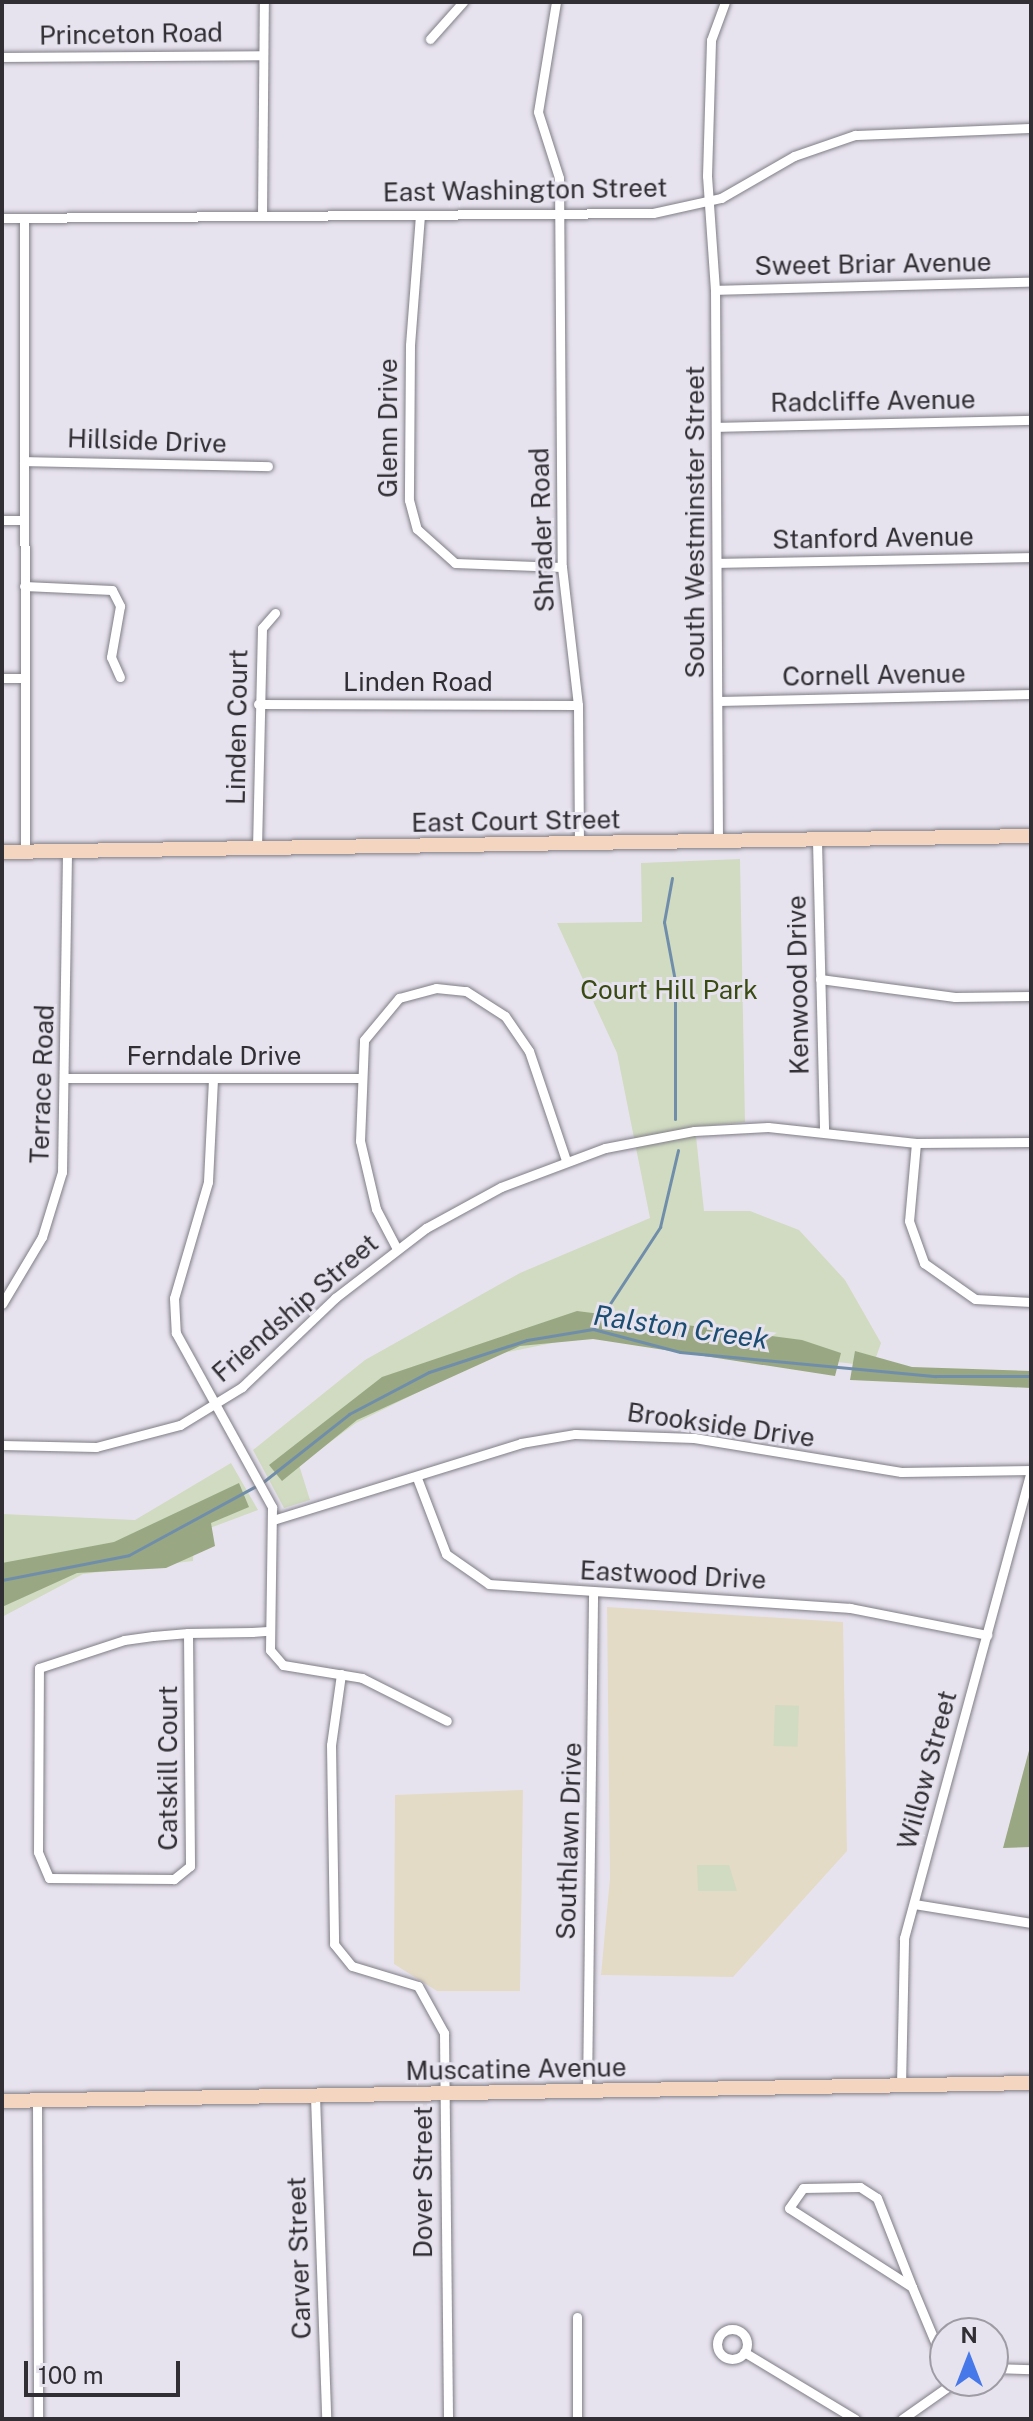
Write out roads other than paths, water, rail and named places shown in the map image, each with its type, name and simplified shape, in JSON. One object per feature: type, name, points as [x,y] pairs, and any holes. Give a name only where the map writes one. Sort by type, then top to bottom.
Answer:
[{"type":"street","points":[[262,216],[260,55],[264,2]]},
{"type":"street","points":[[430,39],[463,2]]},
{"type":"street","name":"Shrader Road","points":[[556,2],[538,112],[558,170],[562,567],[578,705],[579,844]]},
{"type":"street","name":"South Westminster Street","points":[[718,842],[711,40],[725,2]]},
{"type":"street","name":"Princeton Road","points":[[2,57],[260,55]]},
{"type":"street","name":"East Washington Street","points":[[2,218],[653,213],[711,201],[813,147],[855,135],[1031,128]]},
{"type":"street","name":"Glenn Drive","points":[[420,215],[410,345],[411,515],[424,539],[455,563],[562,567]]},
{"type":"street","points":[[24,218],[25,851]]},
{"type":"street","name":"Sweet Briar Avenue","points":[[715,290],[1031,282]]},
{"type":"street","name":"Radcliffe Avenue","points":[[716,427],[1031,420]]},
{"type":"street","name":"Hillside Drive","points":[[24,461],[268,466]]},
{"type":"street","points":[[2,520],[24,520]]},
{"type":"street","name":"Stanford Avenue","points":[[717,563],[1031,557]]},
{"type":"street","points":[[24,586],[112,590],[120,606],[111,657],[120,677]]},
{"type":"street","name":"Linden Court","points":[[257,848],[262,628],[275,613]]},
{"type":"street","points":[[2,678],[25,678]]},
{"type":"street","name":"Cornell Avenue","points":[[718,701],[1031,694]]},
{"type":"street","name":"Linden Road","points":[[258,704],[578,705]]},
{"type":"street","name":"East Court Street","points":[[2,852],[1031,836]]},
{"type":"street","name":"Kenwood Drive","points":[[817,841],[824,1129]]},
{"type":"street","name":"Terrace Road","points":[[2,1304],[57,1198],[68,1078],[67,851]]},
{"type":"street","points":[[820,979],[955,997],[1031,996]]},
{"type":"street","points":[[397,1249],[364,1174],[361,1078],[364,1040],[383,1009],[417,990],[466,991],[518,1030],[566,1160]]},
{"type":"street","name":"Ferndale Drive","points":[[68,1078],[361,1078]]},
{"type":"street","points":[[213,1079],[208,1182],[173,1306],[180,1344],[267,1496],[273,1520],[268,1631],[272,1657],[283,1665],[341,1674],[447,1721]]},
{"type":"street","name":"Friendship Street","points":[[2,1445],[109,1445],[168,1429],[215,1405],[397,1249],[454,1212],[566,1160],[694,1131],[824,1129],[916,1143],[1031,1142]]},
{"type":"street","points":[[916,1143],[909,1221],[924,1263],[975,1299],[1031,1302]]},
{"type":"street","name":"Brookside Drive","points":[[273,1520],[417,1478],[521,1443],[607,1432],[694,1438],[880,1471],[1031,1470]]},
{"type":"street","name":"Willow Street","points":[[901,2086],[898,1979],[914,1904],[1031,1470]]},
{"type":"street","name":"Eastwood Drive","points":[[417,1478],[440,1543],[467,1574],[503,1586],[850,1608],[987,1635]]},
{"type":"street","name":"Southlawn Drive","points":[[587,2091],[593,1592]]},
{"type":"street","name":"Catskill Court","points":[[188,1633],[190,1866],[174,1879],[49,1878],[38,1852],[39,1668],[124,1640],[188,1633],[268,1631]]},
{"type":"street","name":"Dover Street","points":[[341,1674],[331,1745],[334,1944],[352,1966],[411,1981],[431,2002],[444,2033],[448,2419]]},
{"type":"street","points":[[914,1904],[1031,1923]]},
{"type":"street","name":"Muscatine Avenue","points":[[2,2101],[1031,2083]]},
{"type":"street","name":"Carver Street","points":[[315,2096],[326,2419]]},
{"type":"street","points":[[37,2100],[38,2419]]},
{"type":"street","points":[[912,2287],[791,2211],[792,2194],[803,2188],[872,2191],[929,2328]]},
{"type":"street","points":[[577,2317],[577,2419]]},
{"type":"street","points":[[744,2352],[855,2419]]},
{"type":"street","points":[[1009,2368],[1031,2369]]},
{"type":"street","points":[[902,2419],[932,2397]]},
{"type":"waterway","points":[[672,878],[664,922],[675,981],[675,1119]]},
{"type":"waterway","points":[[594,1328],[660,1227],[678,1150]]},
{"type":"waterway","name":"Ralston Creek","points":[[263,1482],[349,1414],[429,1372],[527,1340],[593,1329],[680,1352],[936,1376],[1031,1376]]},
{"type":"waterway","name":"Ralston Creek","points":[[2,1580],[129,1555],[256,1486]]},
{"type":"park label","name":"Court Hill Park","points":[[669,990]]}]
